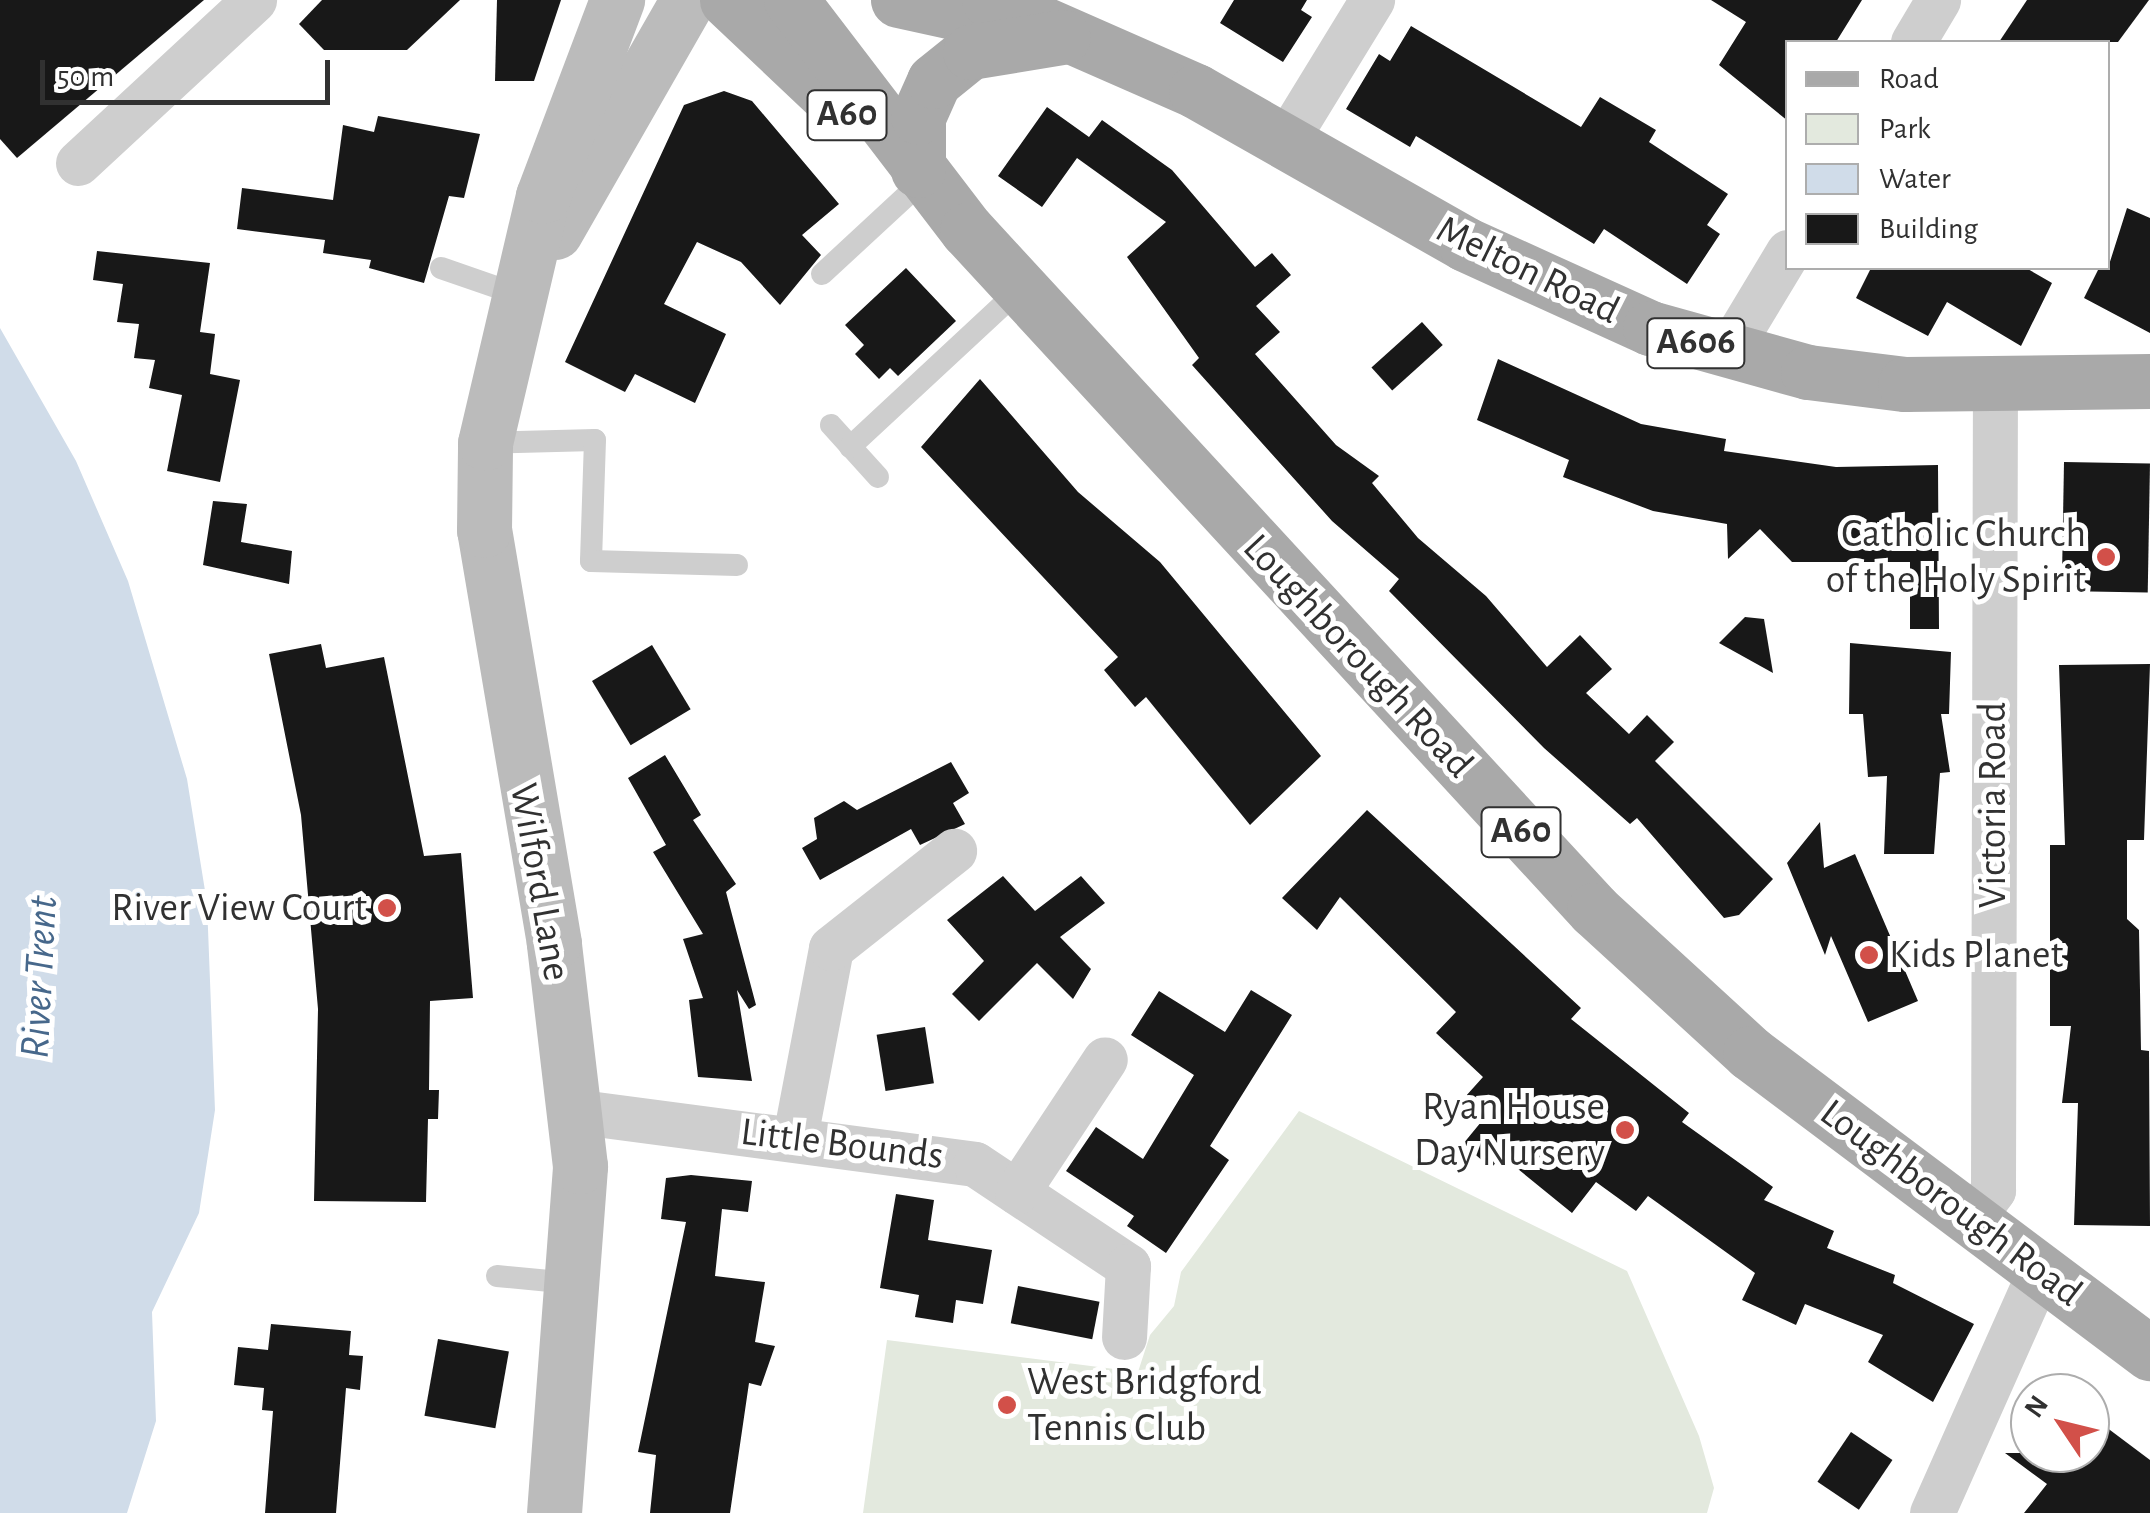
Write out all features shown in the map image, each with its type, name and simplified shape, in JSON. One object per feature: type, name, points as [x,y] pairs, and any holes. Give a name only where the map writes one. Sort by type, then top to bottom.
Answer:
[{"type":"main road","name":"Wilford Lane","points":[[554,1513],[575,1284],[573,1111],[484,530],[486,442],[489,400],[528,277],[543,196],[618,0]]},
{"type":"main road","name":"Wilford Lane","points":[[528,277],[576,205],[688,0]]},
{"type":"main road","name":"Loughborough Road","points":[[726,0],[918,178],[1594,910],[1750,1053],[2150,1353]]},
{"type":"main road","name":"Loughborough Road","points":[[791,0],[918,178]]},
{"type":"main road","name":"Melton Road","points":[[898,0],[1063,36]]},
{"type":"main road","name":"Melton Road","points":[[989,0],[1288,137],[1465,244],[1727,353],[1905,384],[1995,386],[2150,381]]},
{"type":"main road","name":"A60","points":[[918,178],[918,117],[934,80],[970,52],[1063,36]]},
{"type":"street","points":[[78,163],[254,0]]},
{"type":"street","points":[[1288,137],[1372,0]]},
{"type":"street","points":[[1914,40],[1938,0]]},
{"type":"street","points":[[1727,353],[1785,257]]},
{"type":"street","name":"Victoria Road","points":[[1972,1218],[1993,1190],[1995,386]]},
{"type":"street","points":[[795,1137],[831,948],[954,850]]},
{"type":"street","points":[[1017,1192],[1106,1059]]},
{"type":"street","name":"Little Bounds","points":[[573,1111],[950,1156],[1017,1192],[1128,1266],[1124,1337]]},
{"type":"street","points":[[1932,1513],[2040,1270]]},
{"type":"lane","points":[[822,274],[918,178]]},
{"type":"lane","points":[[441,268],[528,277]]},
{"type":"lane","points":[[850,447],[1021,288]]},
{"type":"lane","points":[[832,426],[878,477]]},
{"type":"lane","points":[[486,442],[595,440],[591,561],[738,565]]},
{"type":"lane","points":[[497,1276],[575,1284]]},
{"type":"green space","points":[[1299,1111],[1627,1271],[1699,1436],[1714,1488],[1707,1513],[863,1513],[887,1340],[1138,1372],[1150,1335],[1174,1306],[1181,1272]]},
{"type":"water","name":"River Trent","points":[[0,328],[76,461],[128,581],[187,779],[207,903],[215,1110],[199,1213],[152,1312],[156,1421],[127,1513],[0,1513]]},
{"type":"building","points":[[0,0],[204,0],[17,158],[0,139]]},
{"type":"building","points":[[322,0],[460,0],[407,50],[324,50],[299,24]]},
{"type":"building","points":[[497,0],[561,0],[534,81],[495,81]]},
{"type":"building","points":[[1234,0],[1307,0],[1301,10],[1312,17],[1283,62],[1220,23]]},
{"type":"building","points":[[1711,0],[1862,0],[1837,40],[1785,40],[1785,119],[1719,65],[1746,22]]},
{"type":"building","points":[[2027,0],[2149,0],[2118,42],[2000,40]]},
{"type":"building","points":[[1411,26],[1581,127],[1600,97],[1656,130],[1649,142],[1728,194],[1707,225],[1720,234],[1687,284],[1604,229],[1594,244],[1416,136],[1410,147],[1346,109],[1379,54],[1390,61]]},
{"type":"building","points":[[724,91],[752,101],[839,204],[802,235],[821,255],[780,305],[741,262],[697,242],[664,304],[726,334],[695,403],[635,374],[625,392],[565,362],[684,105]]},
{"type":"building","points":[[1047,107],[1089,137],[1102,120],[1172,170],[1255,267],[1272,253],[1291,275],[1256,306],[1280,332],[1255,354],[1336,445],[1379,476],[1372,483],[1418,538],[1486,596],[1547,667],[1580,635],[1612,669],[1586,693],[1629,734],[1647,715],[1674,742],[1655,761],[1773,879],[1739,915],[1724,918],[1637,818],[1630,824],[1544,748],[1389,591],[1399,579],[1332,521],[1192,365],[1199,358],[1127,257],[1166,222],[1077,158],[1042,207],[998,176]]},
{"type":"building","points":[[378,116],[480,134],[464,198],[449,196],[424,283],[369,268],[371,260],[323,253],[325,240],[237,229],[242,188],[333,200],[343,125],[374,132]]},
{"type":"building","points":[[2127,208],[2150,218],[2150,333],[2084,298],[2098,270],[2110,270]]},
{"type":"building","points":[[97,251],[210,263],[200,332],[215,334],[210,374],[240,380],[220,482],[167,471],[182,395],[149,388],[155,360],[134,358],[139,324],[117,322],[123,284],[93,280]]},
{"type":"building","points":[[906,268],[956,321],[898,376],[890,368],[879,379],[855,354],[864,345],[845,325]]},
{"type":"building","points":[[1870,270],[2029,270],[2052,283],[2021,346],[1947,302],[1928,336],[1856,298]]},
{"type":"building","points":[[1422,322],[1443,345],[1392,391],[1371,368]]},
{"type":"building","points":[[1498,359],[1641,424],[1726,439],[1724,451],[1836,467],[1938,465],[1939,629],[1910,629],[1910,562],[1792,562],[1760,529],[1728,559],[1727,524],[1653,511],[1563,477],[1569,460],[1477,420]]},
{"type":"building","points":[[980,379],[1078,492],[1160,562],[1321,756],[1250,825],[1146,697],[1135,707],[1104,670],[1118,657],[921,447]]},
{"type":"building","name":"Catholic Church of the Holy Spirit","points":[[2064,462],[2150,464],[2148,592],[2062,591]]},
{"type":"building","points":[[213,501],[247,504],[241,542],[292,551],[289,584],[203,565]]},
{"type":"building","points":[[1745,617],[1764,619],[1773,673],[1719,643]]},
{"type":"building","points":[[1850,643],[1951,652],[1949,714],[1941,714],[1950,772],[1940,773],[1934,854],[1884,854],[1887,776],[1868,777],[1863,714],[1849,714]]},
{"type":"building","name":"River View Court","points":[[321,644],[326,668],[384,657],[424,856],[461,853],[473,998],[430,1001],[429,1090],[439,1090],[438,1119],[428,1119],[426,1202],[314,1201],[318,1009],[301,815],[269,654]]},
{"type":"building","points":[[652,645],[691,709],[631,745],[592,681]]},
{"type":"building","points":[[2150,664],[2144,840],[2127,840],[2127,919],[2139,930],[2141,1050],[2149,1051],[2150,1226],[2074,1225],[2078,1103],[2062,1103],[2071,1026],[2050,1026],[2050,845],[2065,845],[2059,665]]},
{"type":"building","points":[[665,755],[701,815],[693,820],[736,884],[726,892],[756,1005],[749,1009],[737,990],[752,1081],[698,1077],[689,1000],[703,998],[683,939],[703,934],[653,852],[666,845],[628,778]]},
{"type":"building","points":[[951,762],[969,793],[953,803],[965,824],[920,845],[911,829],[820,880],[802,848],[817,839],[814,818],[844,801],[857,810]]},
{"type":"building","points":[[1367,810],[1581,1008],[1571,1019],[1689,1113],[1682,1122],[1773,1187],[1764,1200],[1834,1231],[1827,1248],[1895,1275],[1893,1283],[1974,1324],[1933,1402],[1868,1362],[1883,1335],[1805,1304],[1796,1325],[1742,1300],[1755,1273],[1648,1196],[1636,1211],[1596,1182],[1572,1213],[1502,1156],[1491,1168],[1463,1144],[1486,1116],[1465,1097],[1483,1077],[1436,1033],[1456,1012],[1340,897],[1317,930],[1282,898]]},
{"type":"building","name":"Kids Planet","points":[[1820,822],[1824,868],[1855,854],[1918,1001],[1868,1022],[1831,936],[1825,955],[1787,863]]},
{"type":"building","points":[[1003,876],[1035,911],[1081,876],[1105,903],[1060,937],[1091,969],[1073,999],[1037,963],[979,1021],[952,994],[984,961],[947,920]]},
{"type":"building","points":[[1251,990],[1292,1015],[1210,1146],[1229,1160],[1166,1253],[1127,1226],[1134,1216],[1066,1171],[1096,1127],[1143,1159],[1194,1075],[1131,1035],[1159,991],[1225,1032]]},
{"type":"building","points":[[925,1027],[934,1083],[886,1091],[877,1035]]},
{"type":"building","points":[[691,1175],[752,1181],[748,1212],[722,1209],[715,1276],[765,1282],[755,1342],[775,1346],[761,1386],[749,1383],[730,1513],[650,1513],[656,1455],[638,1452],[686,1222],[661,1219],[666,1178]]},
{"type":"building","points":[[896,1194],[934,1200],[928,1240],[992,1250],[983,1304],[956,1300],[953,1323],[915,1317],[919,1295],[880,1288]]},
{"type":"building","points":[[1018,1286],[1099,1302],[1092,1339],[1011,1323]]},
{"type":"building","points":[[271,1324],[351,1331],[349,1355],[363,1356],[360,1390],[346,1388],[336,1513],[265,1513],[273,1411],[262,1410],[264,1388],[234,1385],[238,1347],[268,1350]]},
{"type":"building","points":[[438,1339],[509,1352],[495,1428],[424,1416]]},
{"type":"building","points":[[2110,1430],[2150,1460],[2150,1513],[2024,1513],[2047,1484],[2032,1473],[2110,1473]]},
{"type":"building","points":[[1851,1432],[1892,1460],[1859,1510],[1817,1482]]},
{"type":"place","name":"Catholic Church of the Holy Spirit","points":[[2106,557]]},
{"type":"place","name":"River View Court","points":[[387,908]]},
{"type":"place","name":"Kids Planet","points":[[1869,955]]},
{"type":"place","name":"Ryan House Day Nursery","points":[[1625,1130]]},
{"type":"place","name":"West Bridgford Tennis Club","points":[[1007,1405]]}]
